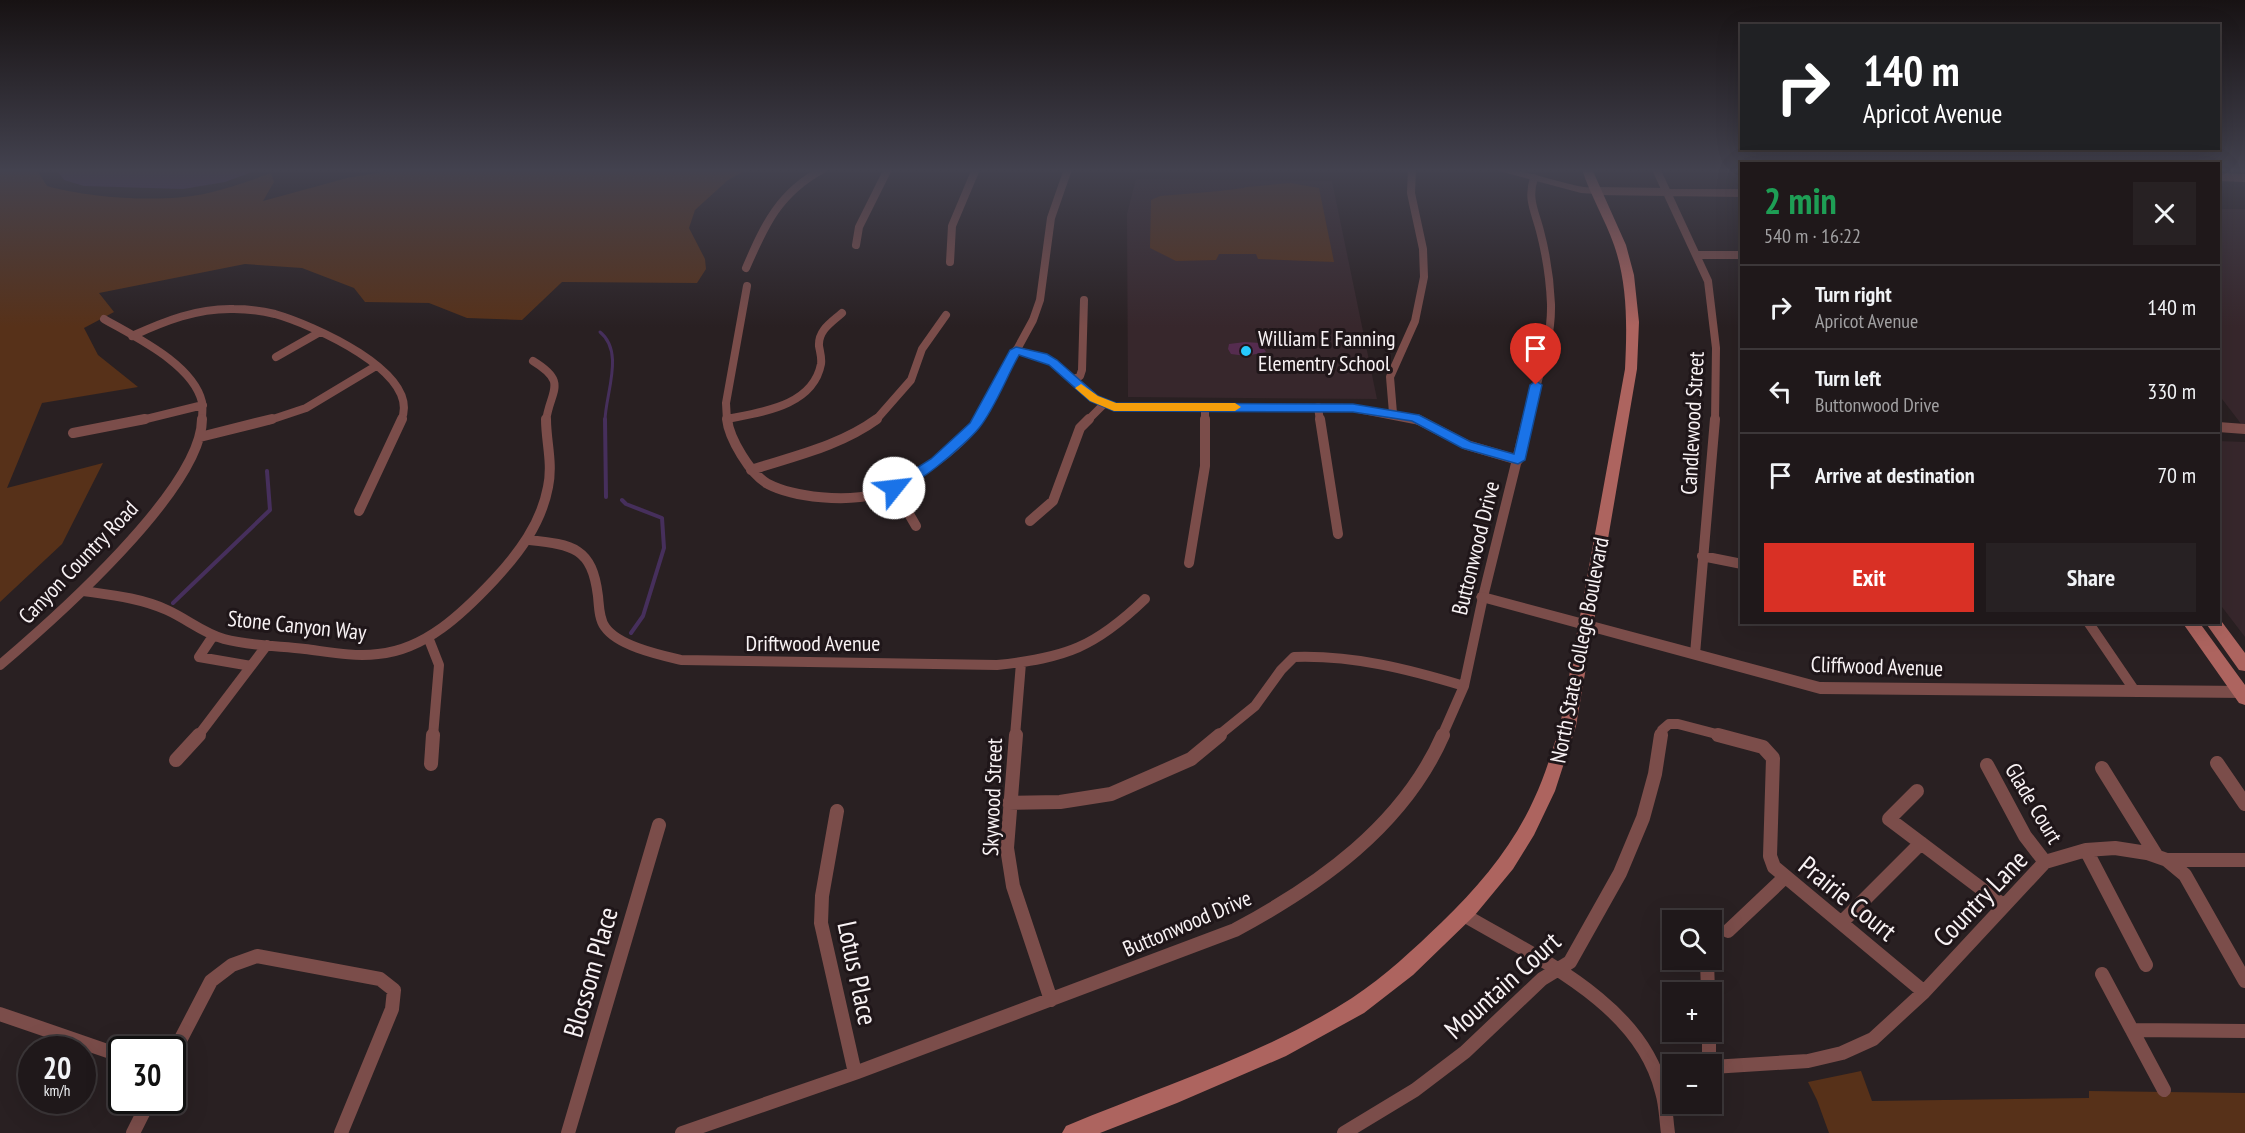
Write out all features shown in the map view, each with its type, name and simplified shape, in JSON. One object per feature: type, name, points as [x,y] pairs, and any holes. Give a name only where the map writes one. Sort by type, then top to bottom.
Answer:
[{"type":"main road","name":"North State College Boulevard","points":[[1082,1131],[1275,1051],[1346,1013],[1409,966],[1464,915],[1498,875],[1536,814],[1554,773],[1568,726],[1631,369],[1633,315],[1626,267],[1620,245],[1610,222]]},
{"type":"main road","points":[[2192,624],[2244,694]]},
{"type":"main road","points":[[2214,624],[2245,665]]},
{"type":"street","points":[[746,268],[766,222]]},
{"type":"street","points":[[856,244],[862,222]]},
{"type":"street","points":[[950,262],[947,246],[955,222]]},
{"type":"street","points":[[747,286],[726,403],[728,428],[751,470],[758,478],[774,487],[827,498],[859,498],[894,488],[935,462],[975,426],[1033,320],[1040,300],[1050,222]]},
{"type":"street","points":[[1394,413],[1389,386],[1390,374],[1411,333],[1420,304],[1425,276],[1424,243],[1419,222]]},
{"type":"street","name":"Buttonwood Drive","points":[[682,1133],[855,1072],[1235,930],[1287,902],[1334,869],[1391,813],[1431,762],[1464,686],[1483,597],[1547,342],[1551,306],[1545,253],[1536,222]]},
{"type":"street","name":"Candlewood Street","points":[[1681,222],[1708,281],[1716,348],[1717,395],[1695,654]]},
{"type":"street","points":[[1697,255],[1740,255]]},
{"type":"street","points":[[1073,380],[1080,376],[1082,370],[1084,300]]},
{"type":"street","points":[[132,336],[185,313],[221,309],[256,310],[275,314],[320,332],[393,379],[405,401],[397,431],[359,511]]},
{"type":"street","points":[[727,418],[771,409],[789,403],[803,394],[819,372],[822,360],[819,343],[822,332],[842,313]]},
{"type":"street","points":[[751,470],[831,444],[864,429],[877,419],[911,380],[922,349],[946,315]]},
{"type":"street","points":[[73,433],[120,426],[203,405],[194,383],[180,368],[104,320]]},
{"type":"street","points":[[276,357],[320,332]]},
{"type":"street","points":[[1016,350],[1053,362],[1094,399],[1104,404],[1125,408],[1353,408],[1394,413],[1424,422],[1475,448],[1518,460]]},
{"type":"street","name":"Stone Canyon Way","points":[[83,591],[142,601],[162,607],[213,636],[234,642],[360,655],[405,648],[428,637],[447,626],[463,612],[529,540],[537,525],[550,477],[551,456],[546,419],[554,389],[554,379],[548,370],[533,361]]},
{"type":"street","points":[[200,436],[250,426],[295,412],[325,398],[376,366]]},
{"type":"street","points":[[1030,522],[1053,501],[1080,428],[1104,404]]},
{"type":"street","name":"Canyon Country Road","points":[[0,665],[83,591],[128,545],[164,499],[189,463],[200,436],[203,405]]},
{"type":"street","points":[[1189,563],[1205,466],[1205,407]]},
{"type":"street","points":[[1318,407],[1338,534]]},
{"type":"street","points":[[2220,428],[2245,429]]},
{"type":"street","points":[[894,488],[916,526]]},
{"type":"street","name":"Driftwood Avenue","points":[[529,540],[572,546],[586,556],[595,569],[600,612],[606,628],[621,639],[650,652],[681,660],[997,665],[1021,663],[1058,655],[1093,642],[1121,622],[1145,599]]},
{"type":"street","points":[[1702,556],[1740,564]]},
{"type":"street","name":"Cliffwood Avenue","points":[[1483,597],[1803,685],[1839,690],[2135,691],[2244,694]]},
{"type":"street","points":[[2089,624],[2135,691]]},
{"type":"street","points":[[213,636],[200,657],[251,666]]},
{"type":"street","points":[[428,637],[439,665],[431,764]]},
{"type":"street","points":[[176,760],[204,730],[267,645]]},
{"type":"street","points":[[1009,803],[1060,802],[1111,794],[1191,759],[1256,706],[1281,670],[1294,657],[1320,655],[1347,657],[1400,667],[1464,686]]},
{"type":"street","name":"Skywood Street","points":[[1021,663],[1007,848],[1013,886],[1051,1000]]},
{"type":"street","name":"Prairie Court","points":[[1669,724],[1678,724],[1763,747],[1773,758],[1770,856],[1774,867],[1784,878],[1924,992]]},
{"type":"street","name":"Mountain Court","points":[[1344,1133],[1415,1090],[1465,1052],[1542,979],[1570,962],[1620,873],[1643,818],[1655,774],[1662,730],[1669,724]]},
{"type":"street","points":[[2217,763],[2245,804]]},
{"type":"street","name":"Glade Court","points":[[1987,765],[2025,836],[2045,862]]},
{"type":"street","points":[[2102,768],[2161,858],[2185,875],[2245,981]]},
{"type":"street","points":[[1917,791],[1889,819],[2003,905]]},
{"type":"street","name":"Lotus Place","points":[[837,811],[822,896],[821,923],[855,1072]]},
{"type":"street","name":"Blossom Place","points":[[568,1133],[659,825]]},
{"type":"street","points":[[1841,923],[1921,843]]},
{"type":"street","name":"Country Lane","points":[[1722,1065],[1808,1061],[1842,1053],[1873,1039],[1924,992],[2045,862],[2086,850],[2115,848],[2161,858],[2245,860]]},
{"type":"street","points":[[2086,850],[2146,965]]},
{"type":"street","points":[[1728,931],[1784,878]]},
{"type":"street","points":[[1464,915],[1558,969],[1610,1008],[1633,1031],[1656,1072],[1663,1097],[1668,1133]]},
{"type":"street","points":[[183,1036],[212,981],[232,965],[257,956],[380,979],[394,990],[392,1010],[340,1133]]},
{"type":"street","points":[[2102,974],[2164,1090]]},
{"type":"street","points":[[0,1014],[108,1051]]},
{"type":"street","points":[[2132,1030],[2245,1031]]},
{"type":"street","points":[[1656,1072],[1662,1071]]},
{"type":"street","points":[[133,1133],[142,1114]]},
{"type":"shaded area","points":[[0,222],[691,222],[689,228],[705,259],[706,269],[697,283],[562,282],[522,320],[467,318],[429,303],[365,302],[354,288],[302,268],[245,264],[99,293],[114,312],[84,328],[98,355],[138,387],[42,403],[7,488],[103,463],[62,544],[0,602]]},
{"type":"shaded area","points":[[1127,222],[1340,222],[1377,399],[1128,397]]},
{"type":"shaded area","points":[[1151,222],[1326,222],[1334,262],[1258,259],[1256,254],[1219,254],[1216,260],[1176,261],[1150,248]]},
{"type":"shaded area","points":[[2220,222],[2245,222],[2245,429],[2220,396]]},
{"type":"shaded area","points":[[2220,441],[2245,442],[2245,637],[2220,604]]},
{"type":"shaded area","points":[[1861,1071],[1872,1101],[2089,1098],[2089,1091],[2245,1093],[2245,1133],[1829,1133],[1808,1082]]},
{"type":"building","name":"William E Fanning Elementry School","points":[[1260,343],[1266,352],[1246,356],[1231,354],[1228,349],[1229,344]]},
{"type":"waterway","points":[[600,332],[607,341],[613,362],[605,421]]},
{"type":"waterway","points":[[605,421],[606,497]]},
{"type":"waterway","points":[[173,603],[270,510],[267,471]]},
{"type":"waterway","points":[[622,500],[626,504],[662,518],[664,548],[643,616],[631,633]]},
{"type":"slow traffic","points":[[1081,388],[1094,399],[1114,407],[1235,407]]},
{"type":"place","name":"William E Fanning Elementry School","points":[[1246,351]]},
{"type":"route","points":[[894,488],[935,462],[975,426],[1016,350],[1053,362],[1094,399],[1114,407],[1374,410],[1415,418],[1484,452],[1518,460],[1536,385]]}]
